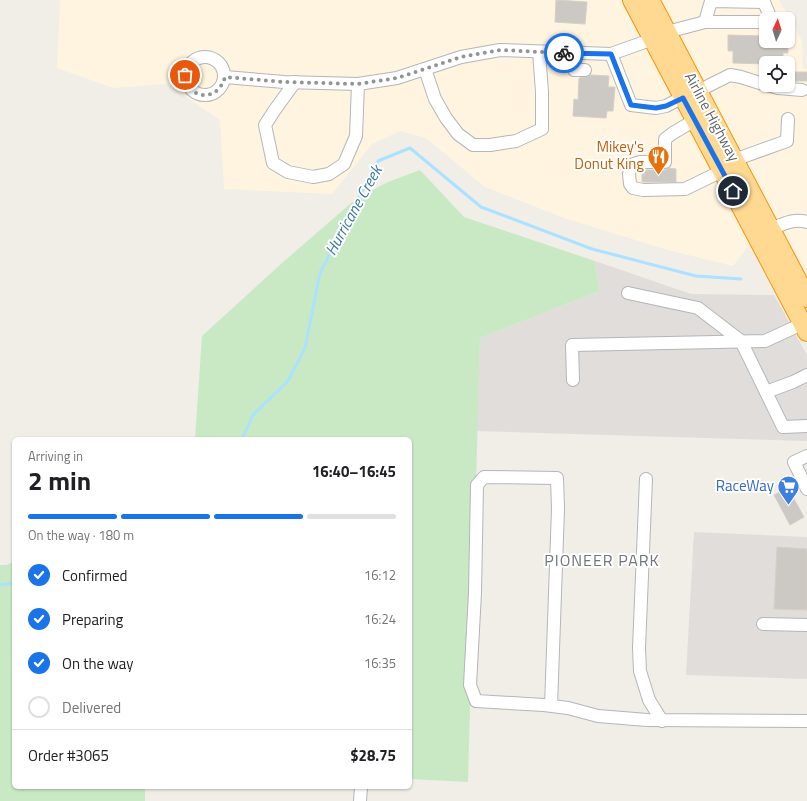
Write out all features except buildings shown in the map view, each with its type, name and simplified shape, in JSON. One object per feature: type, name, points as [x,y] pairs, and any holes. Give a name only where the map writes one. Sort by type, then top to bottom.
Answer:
[{"type":"highway","name":"Airline Highway","points":[[632,0],[660,35]]},
{"type":"highway","name":"Airline Highway","points":[[650,0],[660,35],[694,104],[728,165],[805,326]]},
{"type":"highway","name":"Airline Highway","points":[[728,165],[771,229],[807,298]]},
{"type":"street","points":[[705,22],[710,1],[764,2],[768,12]]},
{"type":"street","points":[[225,77],[295,82],[358,84],[397,78],[461,57],[500,50],[611,54],[660,35],[705,22],[759,22]]},
{"type":"street","points":[[425,69],[435,99],[446,118],[458,134],[473,145],[490,145],[516,141],[542,129],[542,92],[539,52]]},
{"type":"street","points":[[574,70],[575,53]]},
{"type":"street","points":[[611,54],[631,105],[656,108],[694,104]]},
{"type":"street","points":[[759,83],[730,75],[694,104],[673,133],[665,139],[665,162],[640,162],[631,164],[629,174],[630,184],[633,188],[643,190],[685,189],[728,165],[787,142],[788,119]]},
{"type":"street","points":[[295,82],[265,125],[273,163],[288,172],[312,177],[329,174],[344,164],[356,136],[358,84]]},
{"type":"street","points":[[795,89],[802,90]]},
{"type":"street","points":[[771,229],[795,220],[807,222]]},
{"type":"street","points":[[628,293],[698,308],[741,341],[783,427],[807,426]]},
{"type":"street","points":[[573,380],[572,345],[765,341],[805,326]]},
{"type":"street","points":[[766,392],[807,375]]},
{"type":"street","points":[[807,456],[794,462],[807,489]]},
{"type":"street","points":[[551,706],[558,509],[557,478],[484,477],[477,485],[475,593],[470,685],[476,701],[544,705],[551,706],[568,708],[598,716],[662,721],[807,721]]},
{"type":"street","points":[[646,479],[639,648],[640,671],[648,700],[662,721]]},
{"type":"street","points":[[763,624],[807,625]]},
{"type":"street","points":[[360,801],[361,789]]},
{"type":"shaded area","points":[[60,0],[621,0],[750,243],[733,266],[668,250],[567,219],[485,187],[426,138],[400,131],[372,144],[332,194],[224,189],[220,120],[167,84],[113,88],[57,68]]},
{"type":"shaded area","points":[[661,0],[779,0],[786,12],[759,12],[759,48],[795,48],[795,29],[802,41],[803,68],[807,69],[807,276]]},
{"type":"shaded area","points":[[595,261],[691,294],[774,295],[807,355],[807,441],[477,431],[480,338],[599,291]]},
{"type":"shaded area","points":[[694,532],[807,537],[807,679],[686,675]]},
{"type":"green space","points":[[420,170],[464,217],[595,261],[599,291],[480,338],[468,782],[412,779],[412,437],[195,437],[202,336],[282,263],[357,198],[388,182]]},
{"type":"green space","points":[[12,563],[12,789],[145,789],[145,801],[0,801],[0,565]]},
{"type":"waterway","name":"Hurricane Creek","points":[[243,437],[253,415],[288,381],[305,348],[320,273],[378,161],[410,148],[481,207],[592,249],[696,276],[741,279]]},
{"type":"waterway","name":"Hurricane Creek","points":[[0,585],[12,583]]},
{"type":"way so far","points":[[185,75],[186,82],[190,89],[196,93],[204,95],[212,94],[218,90],[223,84],[225,77],[284,82],[358,84],[397,78],[461,57],[500,50],[564,53]]},
{"type":"place","name":"Mikey's Donut King","points":[[659,176]]},
{"type":"place","name":"RaceWay","points":[[789,506]]},
{"type":"district","name":"PIONEER PARK","points":[[602,560]]},
{"type":"route","points":[[564,53],[611,54],[631,105],[656,108],[666,106],[683,98],[733,191]]}]
